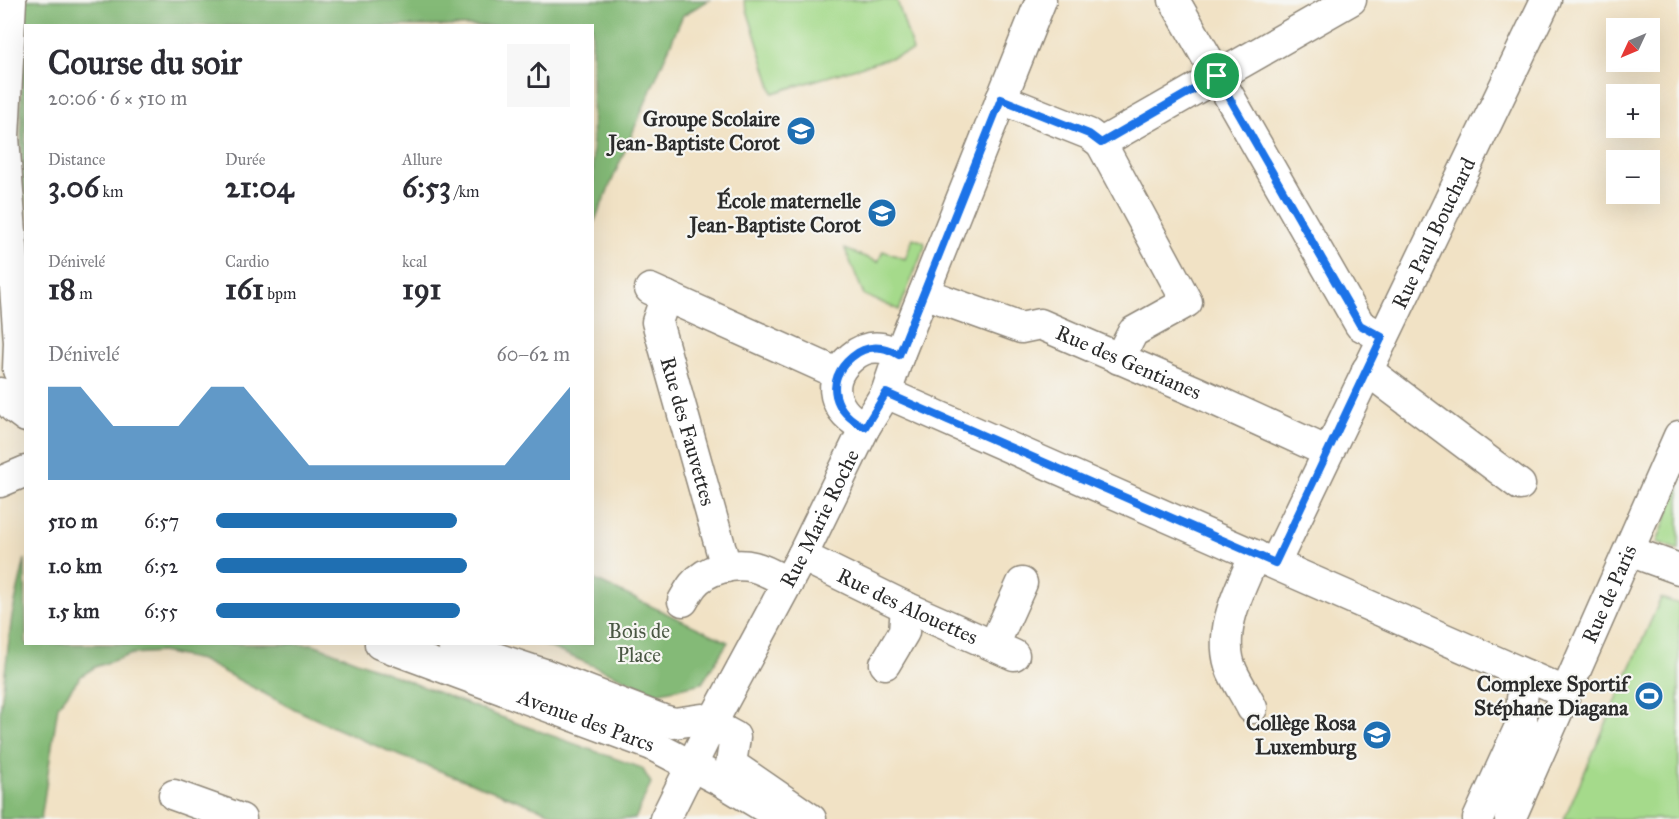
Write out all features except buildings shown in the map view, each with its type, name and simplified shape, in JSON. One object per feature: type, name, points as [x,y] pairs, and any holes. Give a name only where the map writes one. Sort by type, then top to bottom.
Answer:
[{"type":"street","points":[[11,0],[4,137],[19,342],[18,370],[24,383]]},
{"type":"street","name":"Rue Marie Roche","points":[[665,819],[691,764],[802,556],[865,427],[886,393],[899,355],[1041,0]]},
{"type":"street","points":[[1174,0],[1360,325],[1382,337]]},
{"type":"street","points":[[1101,143],[1352,0]]},
{"type":"street","name":"Rue Paul Bouchard","points":[[1252,708],[1231,669],[1227,639],[1231,611],[1265,559],[1328,452],[1546,0]]},
{"type":"street","points":[[1001,99],[1089,134],[1101,143],[1187,302],[1133,333],[1119,359]]},
{"type":"street","name":"Rue des Fauvettes","points":[[726,567],[657,322],[658,292],[837,373]]},
{"type":"street","name":"Rue des Gentianes","points":[[924,293],[1021,328],[1040,324],[1328,452]]},
{"type":"street","points":[[865,427],[855,422],[841,409],[835,390],[837,373],[844,364],[862,350],[883,348],[899,355]]},
{"type":"street","points":[[1367,370],[1520,485]]},
{"type":"street","points":[[0,393],[24,416]]},
{"type":"street","points":[[886,393],[1564,692]]},
{"type":"street","name":"Rue de Paris","points":[[1510,819],[1564,692],[1679,436]]},
{"type":"street","points":[[0,482],[24,472]]},
{"type":"street","points":[[1629,550],[1679,569]]},
{"type":"street","name":"Rue des Alouettes","points":[[802,556],[906,607],[1004,650],[1022,583]]},
{"type":"street","points":[[683,601],[693,584],[700,578],[726,567],[756,567],[788,583]]},
{"type":"street","points":[[885,664],[904,632],[906,607]]},
{"type":"street","name":"Avenue des Parcs","points":[[383,645],[652,745],[691,764],[784,819]]},
{"type":"street","points":[[456,645],[544,674],[663,720],[674,723],[702,719],[735,737],[731,764],[811,819]]},
{"type":"street","points":[[1478,819],[1522,722],[1521,699],[1526,675]]},
{"type":"street","points":[[174,795],[241,819]]},
{"type":"green space","points":[[21,0],[709,0],[683,15],[594,223],[594,24],[24,24],[24,327],[22,326]]},
{"type":"green space","points":[[744,0],[897,0],[913,51],[773,93]]},
{"type":"green space","points":[[913,238],[924,242],[925,246],[899,310],[864,295],[845,249],[878,262],[883,251],[905,259]]},
{"type":"green space","points":[[1679,485],[1679,550],[1657,542]]},
{"type":"green space","points":[[24,563],[24,645],[316,645],[514,722],[642,768],[651,783],[635,819],[567,819],[393,753],[335,728],[201,660],[161,652],[132,654],[95,667],[81,676],[58,706],[41,819],[0,819],[0,713],[12,616]]},
{"type":"green space","name":"Bois de Place","points":[[594,579],[728,642],[702,683],[657,693],[544,645],[594,645]]},
{"type":"green space","name":"Complexe Sportif Stéphane Diagana","points":[[1661,598],[1679,604],[1679,819],[1564,819]]},
{"type":"place","name":"Groupe Scolaire Jean-Baptiste Corot","points":[[801,131]]},
{"type":"place","name":"École maternelle Jean-Baptiste Corot","points":[[882,213]]},
{"type":"place","name":"Complexe Sportif Stéphane Diagana","points":[[1649,696]]},
{"type":"place","name":"Collège Rosa Luxemburg","points":[[1377,735]]},
{"type":"route","points":[[1217,76],[1360,325],[1382,337],[1275,563],[886,393],[865,427],[855,422],[841,409],[835,390],[837,373],[844,364],[862,350],[874,348],[883,348],[899,355],[1001,99],[1089,134],[1101,143],[1217,76]]}]
